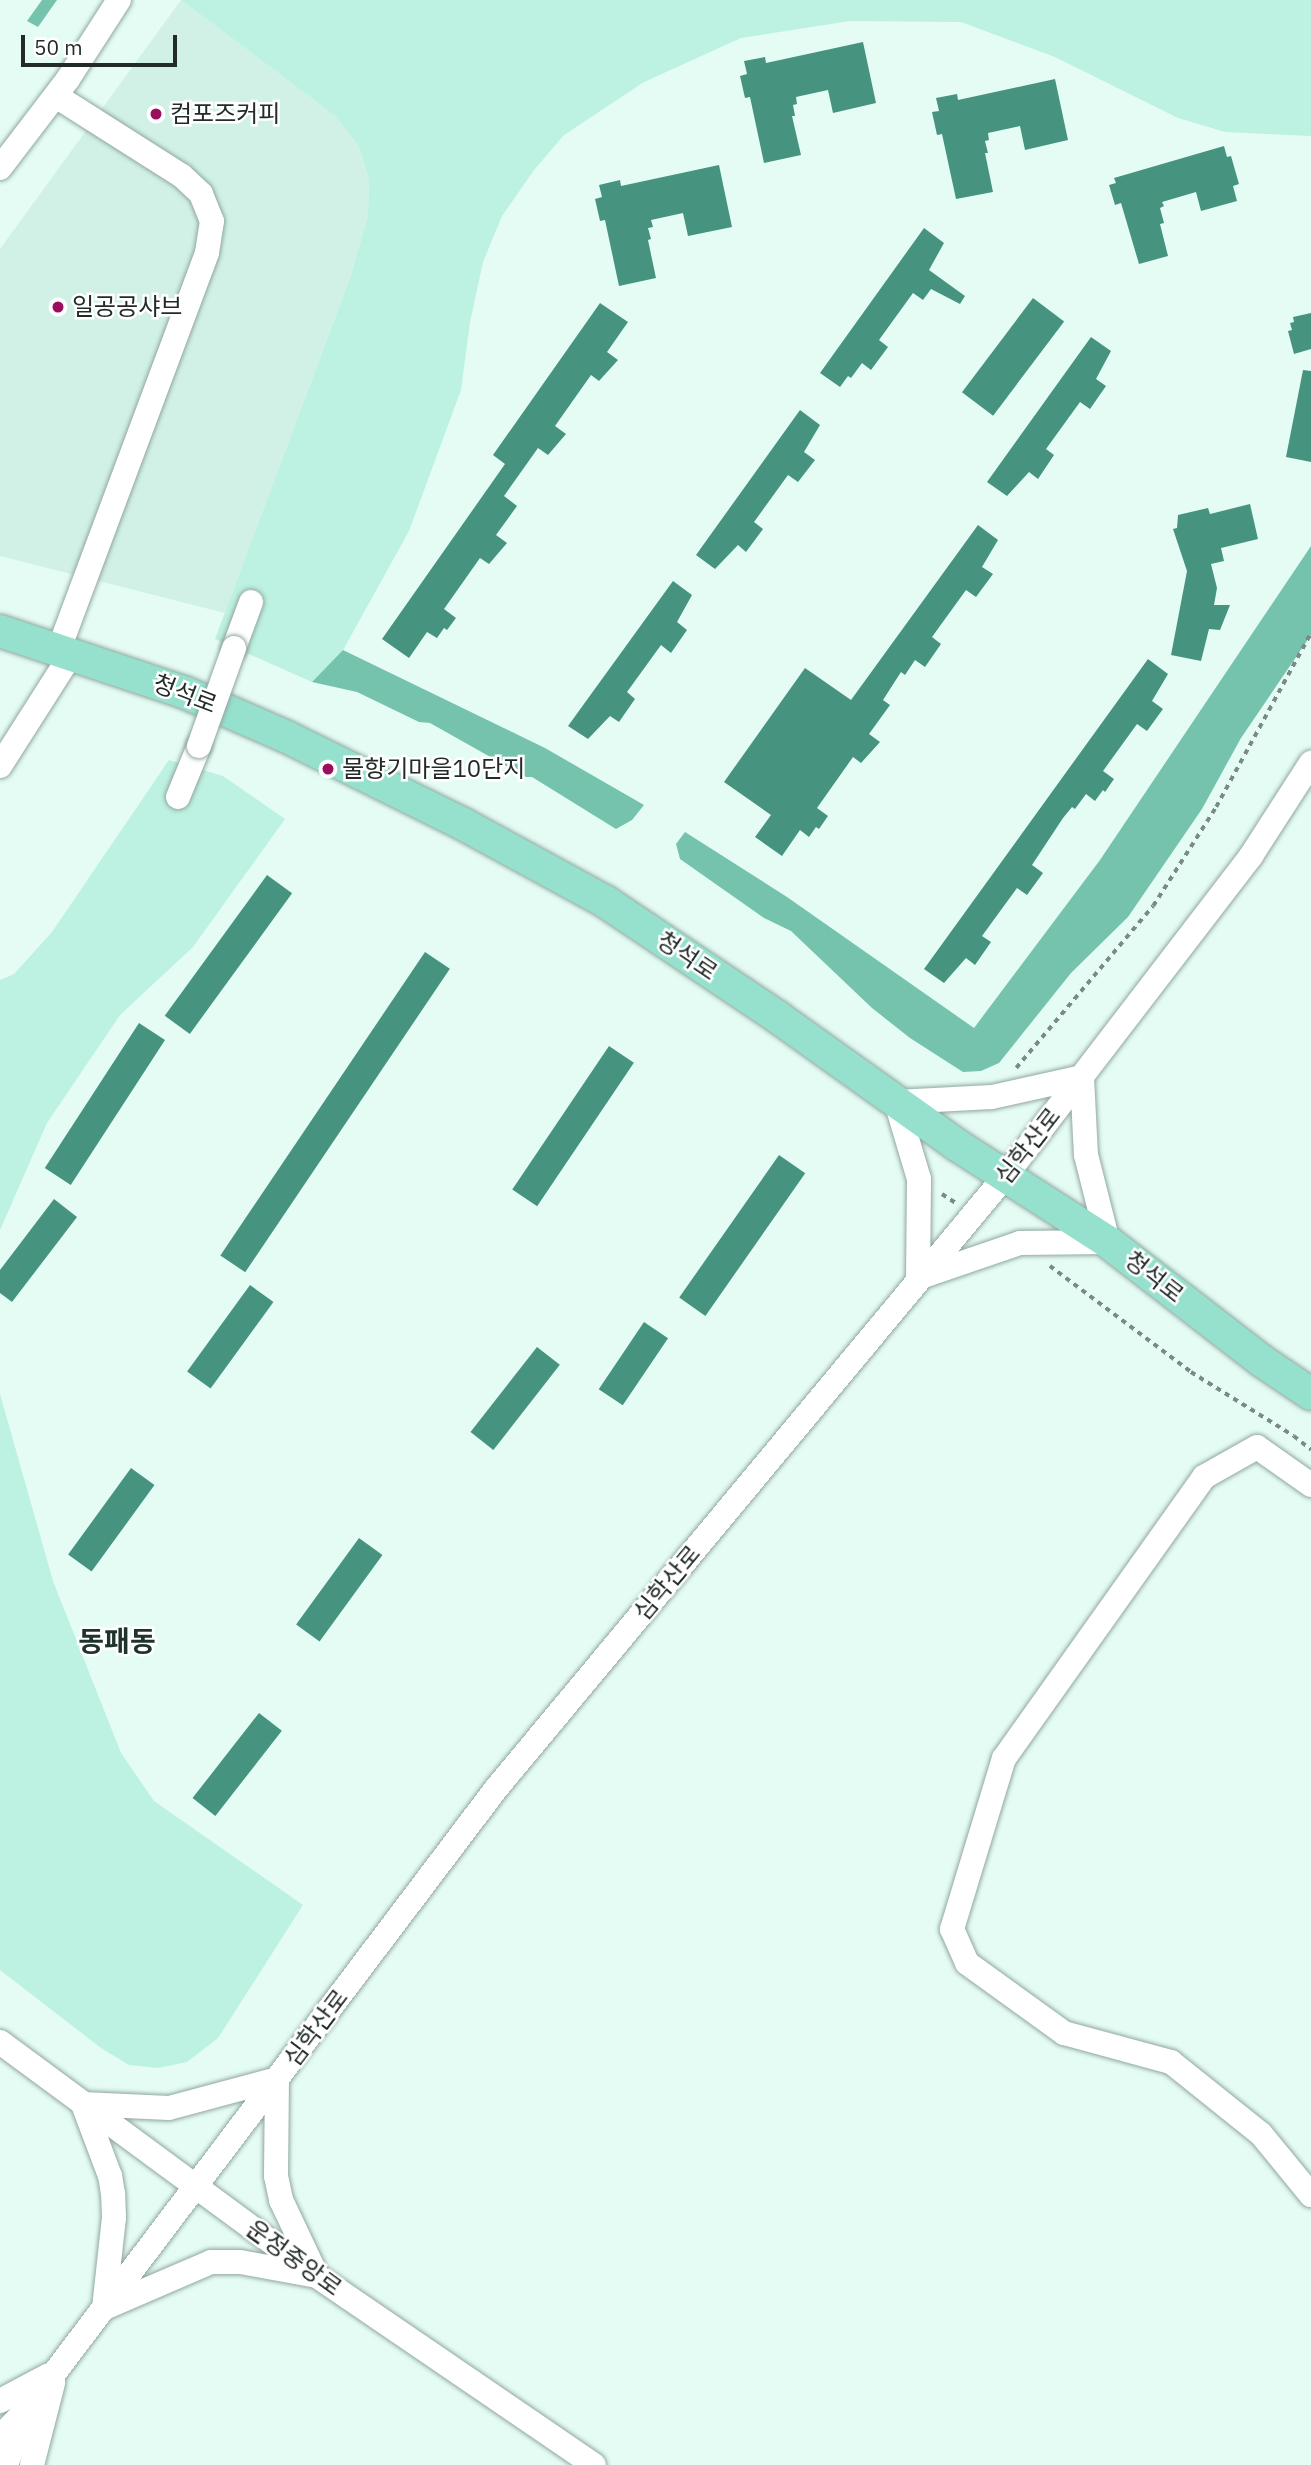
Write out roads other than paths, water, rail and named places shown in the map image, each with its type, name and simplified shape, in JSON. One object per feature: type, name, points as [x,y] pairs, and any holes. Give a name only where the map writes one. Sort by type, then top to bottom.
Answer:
[{"type":"main road","name":"청석로","points":[[0,631],[66,650],[186,693],[287,737],[524,857],[606,902],[896,1102],[1108,1242],[1262,1361],[1311,1394]]},
{"type":"street","points":[[0,168],[56,96],[119,0]]},
{"type":"street","points":[[0,766],[66,650],[207,253],[212,221],[201,194],[182,176],[56,96]]},
{"type":"street","points":[[178,797],[251,602]]},
{"type":"street","name":"심학산로","points":[[29,2408],[495,1790],[1007,1174],[1251,856],[1311,763]]},
{"type":"street","points":[[1082,1077],[1086,1155],[1108,1242],[1020,1243],[918,1278],[919,1179],[896,1102],[992,1097],[1082,1077]]},
{"type":"street","points":[[1311,1485],[1257,1447],[1204,1477],[1003,1758],[952,1929],[967,1963],[1064,2033],[1171,2062],[1261,2134],[1311,2195]]},
{"type":"street","name":"운정중앙로","points":[[0,2042],[317,2276],[594,2465]]},
{"type":"street","points":[[277,2080],[276,2176],[281,2200],[317,2276],[240,2262],[211,2262],[104,2308],[114,2218],[113,2194],[110,2176],[83,2104],[169,2108],[277,2080]]},
{"type":"street","points":[[0,2401],[56,2372]]},
{"type":"street","points":[[32,2465],[56,2372]]},
{"type":"street","points":[[0,2437],[29,2408]]},
{"type":"street","points":[[6,2465],[29,2408]]},
{"type":"place","name":"컴포즈커피","points":[[156,114]]},
{"type":"place","name":"일공공샤브","points":[[58,307]]},
{"type":"place","name":"물향기마을10단지","points":[[328,769]]},
{"type":"district","name":"동패동","points":[[117,1641]]}]
